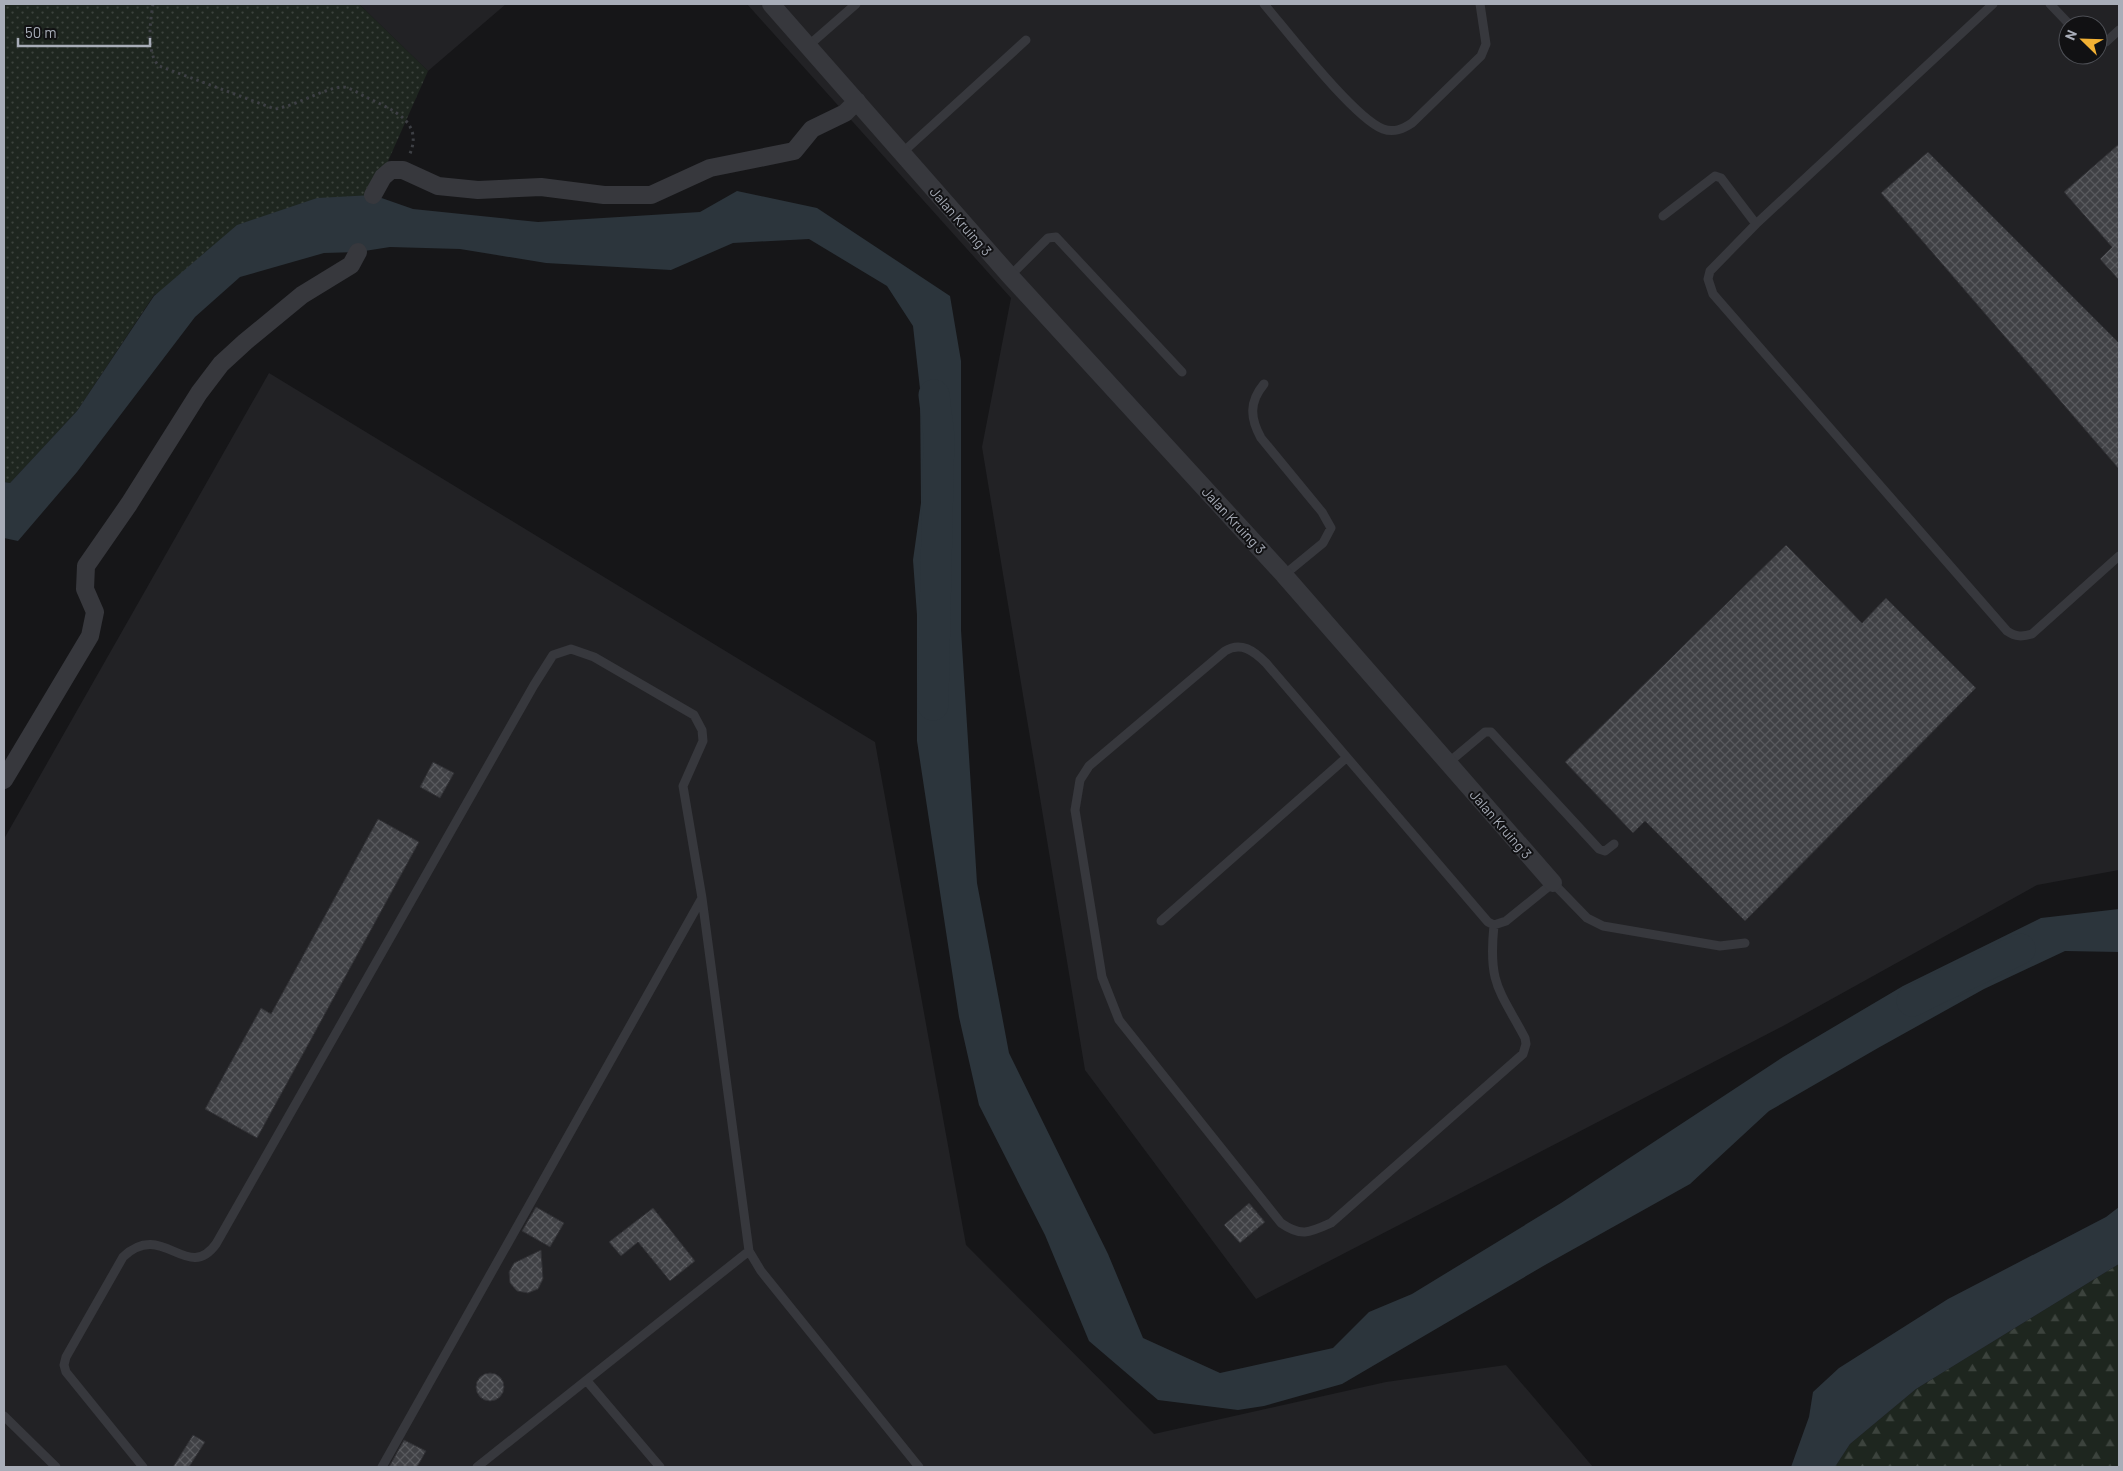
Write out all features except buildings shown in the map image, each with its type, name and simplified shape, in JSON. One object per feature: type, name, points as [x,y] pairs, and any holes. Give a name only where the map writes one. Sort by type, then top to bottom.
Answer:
[{"type":"street","name":"Jalan Kruing 3","points":[[771,4],[1010,276],[1284,575],[1553,883]]},
{"type":"street","points":[[373,195],[391,170],[403,170],[438,186],[478,190],[542,187],[604,195],[651,195],[710,168],[794,151],[812,129],[845,113],[857,101]]},
{"type":"street","points":[[4,780],[90,636],[96,612],[86,590],[86,566],[129,504],[171,436],[221,364],[302,294],[351,265],[358,252]]},
{"type":"lane","points":[[808,46],[856,4]]},
{"type":"lane","points":[[1264,4],[1346,98],[1365,117],[1383,129],[1402,130],[1412,123],[1481,56],[1486,44],[1480,4]]},
{"type":"lane","points":[[1993,4],[1756,224],[1710,271],[1708,279],[1713,294],[2006,631],[2014,636],[2023,637],[2032,634],[2119,556]]},
{"type":"lane","points":[[2050,4],[2060,15]]},
{"type":"lane","points":[[2108,40],[2119,30]]},
{"type":"lane","points":[[902,153],[1026,40]]},
{"type":"lane","points":[[1663,216],[1715,176],[1721,178],[1756,224]]},
{"type":"lane","points":[[1010,276],[1048,238],[1056,237],[1182,372]]},
{"type":"lane","points":[[1264,384],[1256,394],[1252,407],[1255,428],[1261,438],[1322,512],[1331,528],[1323,543],[1284,575]]},
{"type":"lane","points":[[1235,646],[1248,649],[1266,663],[1483,918],[1494,925],[1492,967],[1497,988],[1525,1038],[1526,1044],[1523,1054],[1331,1223],[1305,1233],[1294,1232],[1281,1222],[1119,1020],[1102,977],[1074,810],[1080,780],[1089,766],[1225,650],[1235,646]]},
{"type":"lane","points":[[143,1467],[66,1372],[64,1365],[66,1357],[123,1257],[132,1249],[153,1243],[164,1246],[185,1257],[200,1258],[216,1244],[534,684],[556,653],[574,649],[594,657],[694,715],[704,734],[682,786],[702,898],[749,1251],[761,1272],[919,1467]]},
{"type":"lane","points":[[1448,763],[1485,732],[1491,732],[1599,849],[1605,851],[1614,844]]},
{"type":"lane","points":[[1161,921],[1346,758]]},
{"type":"lane","points":[[1494,925],[1506,921],[1553,883]]},
{"type":"lane","name":"Jalan Kruing 3","points":[[1553,883],[1587,918],[1603,926],[1720,946],[1745,943]]},
{"type":"lane","points":[[382,1467],[702,898]]},
{"type":"lane","points":[[477,1467],[749,1251]]},
{"type":"lane","points":[[587,1381],[660,1467]]},
{"type":"lane","points":[[4,1416],[56,1467]]},
{"type":"path","points":[[153,4],[151,30],[154,60],[168,71],[275,109],[292,106],[332,89],[344,86],[401,115],[411,128],[414,137],[413,146],[403,170]]},
{"type":"shaded area","points":[[359,4],[506,4],[428,71]]},
{"type":"shaded area","points":[[747,4],[2119,4],[2119,870],[2037,885],[1783,1026],[1256,1299],[1085,1070],[982,447],[1011,298]]},
{"type":"shaded area","points":[[737,191],[817,208],[950,296],[961,361],[961,630],[977,883],[1009,1053],[1108,1254],[1143,1338],[1220,1373],[1333,1348],[1369,1312],[1412,1294],[1561,1203],[1783,1057],[1903,986],[2041,918],[2119,909],[2119,952],[2065,951],[1984,989],[1769,1111],[1690,1184],[1545,1265],[1342,1384],[1264,1406],[1238,1410],[1158,1400],[1089,1341],[1045,1235],[979,1105],[959,1017],[917,741],[917,615],[913,560],[921,503],[920,389],[913,326],[887,286],[809,239],[733,243],[671,270],[546,263],[460,249],[390,247],[358,252],[324,253],[240,277],[195,317],[77,472],[18,541],[4,538],[4,482],[10,483],[77,411],[154,296],[237,225],[317,198],[373,195],[413,209],[538,222],[700,212]]},
{"type":"shaded area","points":[[269,373],[875,742],[966,1245],[1154,1434],[1386,1382],[1506,1365],[1593,1467],[4,1467],[4,839]]},
{"type":"shaded area","points":[[2119,1207],[2119,1264],[1916,1389],[1850,1444],[1835,1467],[1791,1467],[1809,1417],[1813,1392],[1839,1368],[1948,1299],[2106,1217]]},
{"type":"green space","points":[[4,4],[359,4],[428,71],[373,195],[154,295],[77,411],[10,483],[4,482]]},
{"type":"green space","points":[[2119,1264],[2119,1467],[1835,1467],[1850,1444],[1916,1389]]},
{"type":"waterway","points":[[933,705],[939,436],[934,395]]},
{"type":"waterway","points":[[1912,1001],[2020,949]]}]
